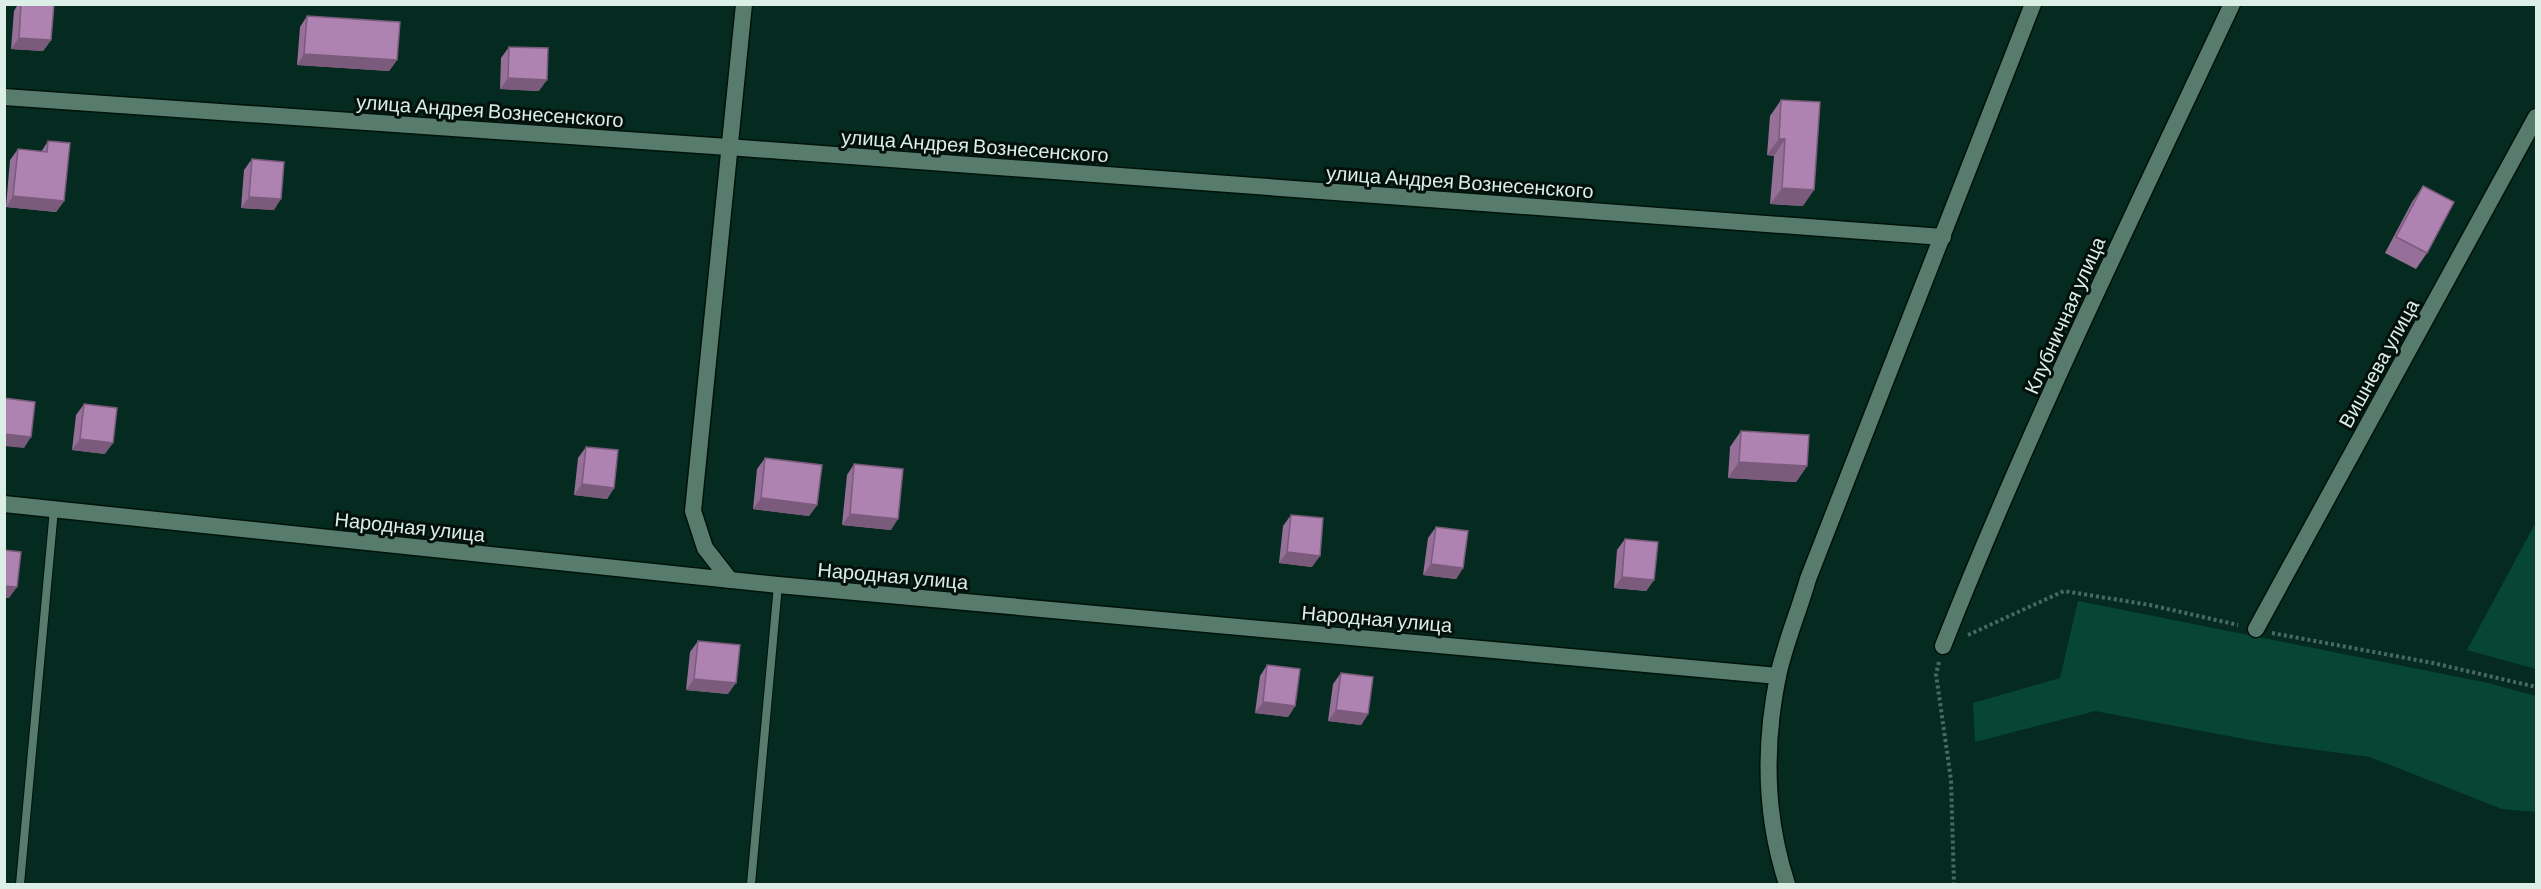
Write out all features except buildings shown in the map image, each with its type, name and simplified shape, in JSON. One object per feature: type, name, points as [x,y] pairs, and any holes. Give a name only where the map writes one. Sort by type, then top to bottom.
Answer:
[{"type":"street","points":[[730,580],[705,548],[693,511],[744,4]]},
{"type":"street","points":[[1787,885],[1771,816],[1767,769],[1778,675],[1808,579],[2033,4]]},
{"type":"street","name":"Клубничная улица","points":[[1943,646],[1987,536],[2121,240],[2232,4]]},
{"type":"street","name":"улица Андрея Вознесенского","points":[[4,97],[728,147],[1943,237]]},
{"type":"street","name":"Вишнева улица","points":[[2256,630],[2536,117]]},
{"type":"street","name":"Народная улица","points":[[4,504],[778,585],[1778,675]]},
{"type":"lane","points":[[20,885],[54,509]]},
{"type":"lane","points":[[752,885],[778,585]]},
{"type":"path","points":[[1954,885],[1951,780],[1936,674],[1943,646],[2064,591],[2150,605],[2256,630],[2433,663],[2536,687]]},
{"type":"green space","points":[[2536,522],[2536,669],[2467,650]]},
{"type":"green space","points":[[2078,601],[2488,683],[2536,696],[2536,812],[2502,809],[2370,757],[2266,743],[2095,711],[1975,742],[1973,703],[2060,678]]}]
